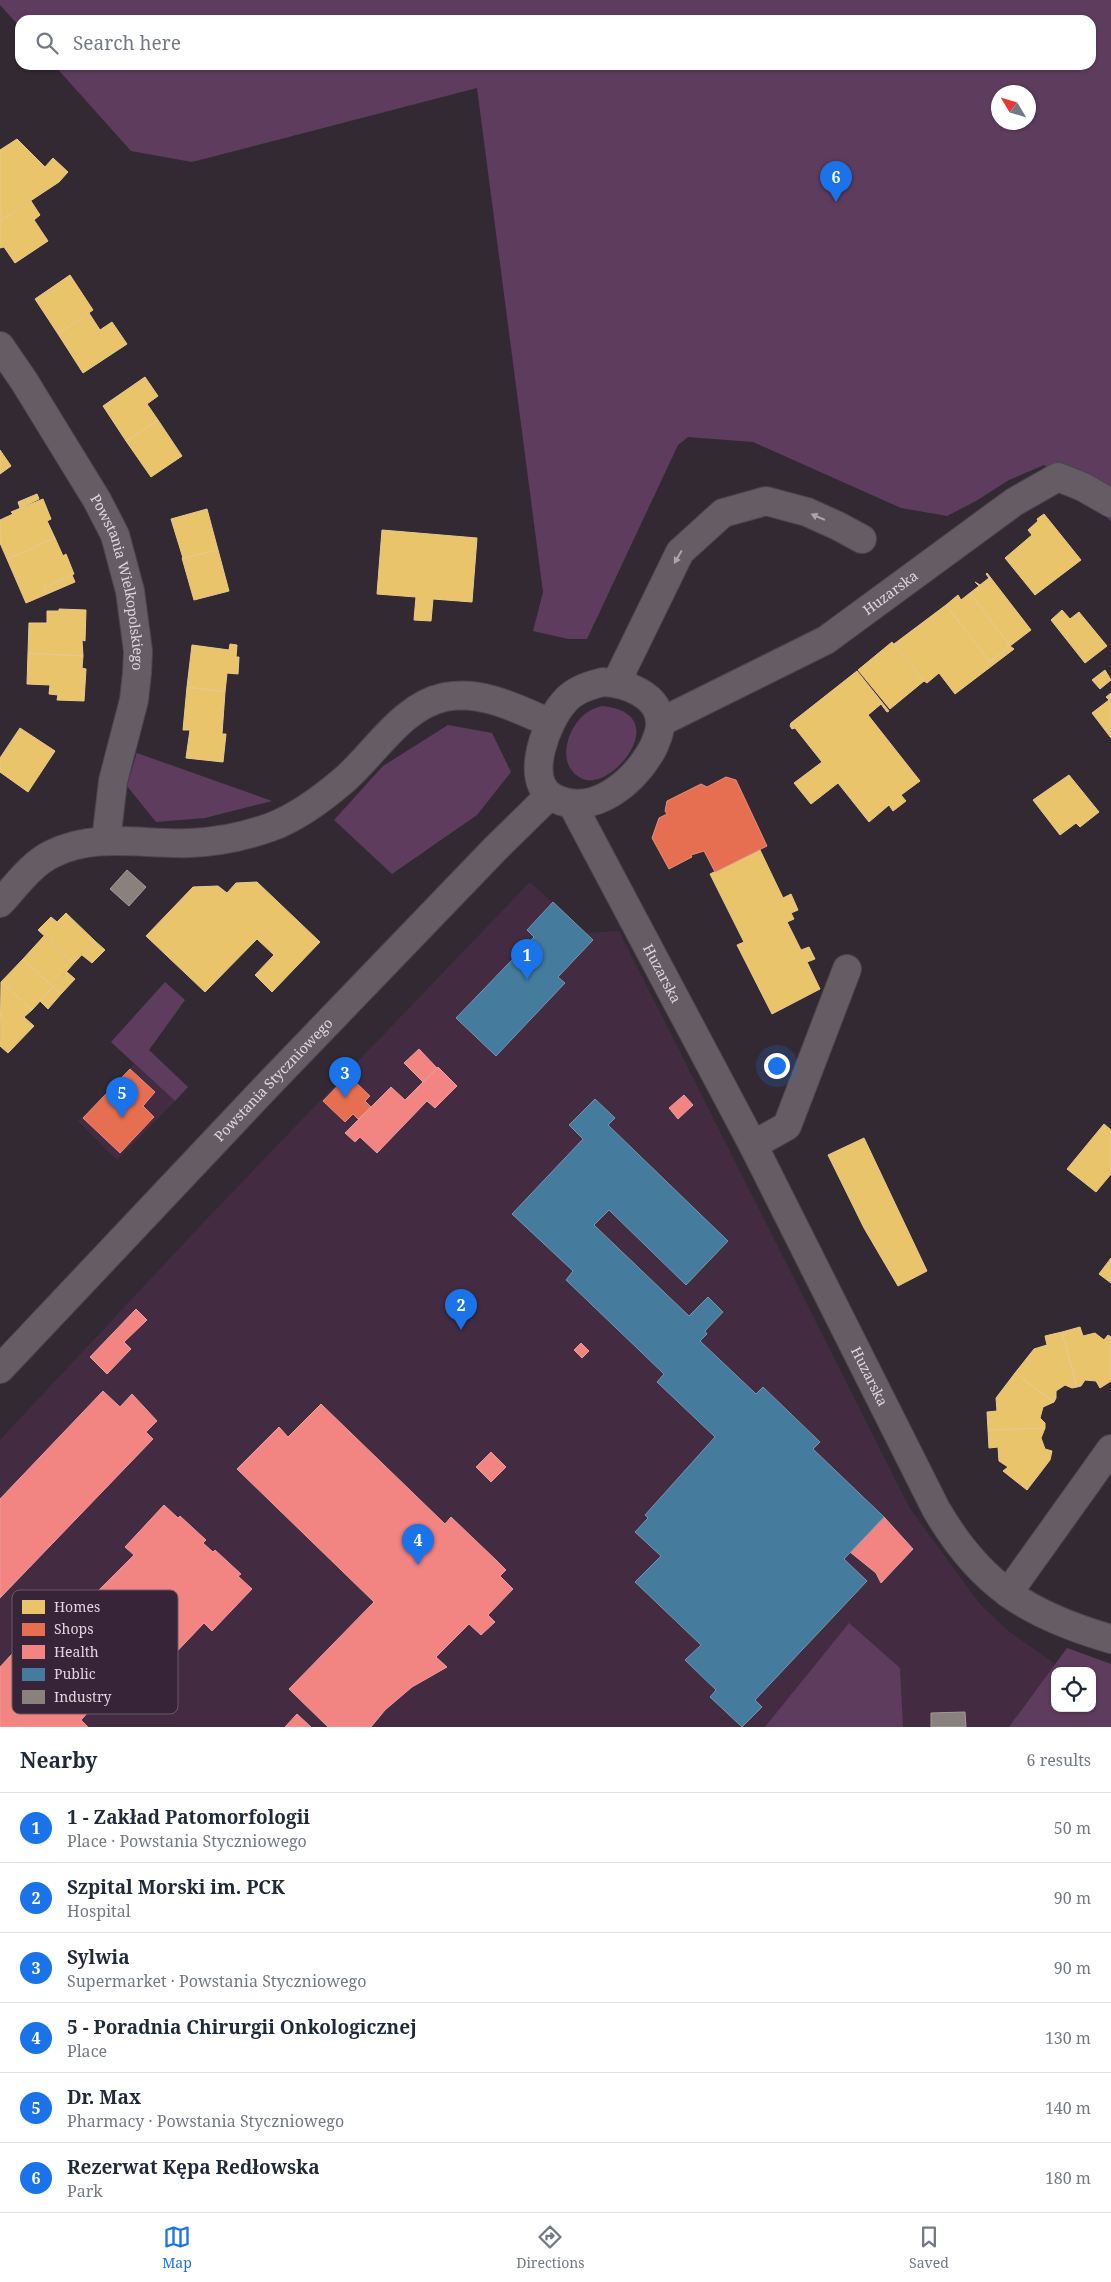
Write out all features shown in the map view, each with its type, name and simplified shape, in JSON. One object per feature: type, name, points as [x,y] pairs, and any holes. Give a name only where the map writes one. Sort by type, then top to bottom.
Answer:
[{"type":"street","name":"Powstania Wielkopolskiego","points":[[0,346],[24,381],[97,500],[115,535],[130,591],[138,651],[137,673],[134,700],[113,782],[106,841]]},
{"type":"street","name":"Huzarska","points":[[660,722],[826,640],[1014,502],[1058,477],[1083,487],[1111,503]]},
{"type":"street","points":[[616,683],[680,552],[723,513],[766,502],[807,512],[862,539]]},
{"type":"street","points":[[603,682],[616,683],[642,693],[652,702],[660,722],[657,739],[649,755],[627,782],[601,799],[561,800],[540,782],[538,764],[544,737],[550,723],[566,699],[579,691],[603,682]]},
{"type":"street","points":[[0,903],[31,869],[52,854],[66,848],[106,841],[192,843],[228,838],[272,826],[288,819],[317,801],[345,780],[403,720],[423,706],[444,697],[478,697],[500,702],[550,723]]},
{"type":"street","name":"Huzarska","points":[[561,800],[753,1145],[936,1509],[951,1535],[969,1559],[1008,1593],[1044,1616],[1076,1629],[1111,1639]]},
{"type":"street","name":"Powstania Styczniowego","points":[[0,1368],[495,849],[561,800]]},
{"type":"street","points":[[753,1145],[787,1126],[847,969]]},
{"type":"street","points":[[1008,1593],[1111,1449]]},
{"type":"shaded area","points":[[0,0],[1111,0],[1111,521],[1044,465],[1009,480],[976,501],[947,516],[901,508],[753,442],[688,437],[678,445],[587,639],[568,639],[533,631],[543,592],[477,88],[192,162],[131,151],[58,70],[1096,70],[1096,15],[15,15],[15,22],[0,5]]},
{"type":"shaded area","points":[[602,706],[624,712],[634,722],[636,736],[631,750],[609,774],[595,780],[583,779],[574,773],[568,764],[566,755],[567,744],[570,734],[583,716],[592,709]]},
{"type":"shaded area","points":[[448,725],[492,733],[511,772],[477,815],[392,874],[334,820],[383,766]]},
{"type":"shaded area","points":[[137,752],[272,801],[205,818],[156,822],[127,786]]},
{"type":"shaded area","points":[[530,882],[585,933],[619,931],[909,1507],[979,1603],[1007,1630],[1059,1667],[1051,1667],[1051,1703],[1048,1727],[0,1727],[0,1440],[202,1224]]},
{"type":"shaded area","points":[[165,982],[185,1000],[149,1050],[188,1087],[175,1101],[111,1042]]},
{"type":"shaded area","points":[[134,1064],[175,1101],[117,1160],[78,1121]]},
{"type":"shaded area","points":[[849,1623],[900,1668],[903,1727],[765,1727]]},
{"type":"shaded area","points":[[1067,1648],[1111,1664],[1111,1727],[1009,1727],[1051,1670],[1051,1712],[1096,1712],[1096,1667],[1053,1667]]},
{"type":"building: Homes","points":[[17,139],[45,167],[53,158],[68,172],[59,182],[0,221],[0,150]]},
{"type":"building: Homes","points":[[31,201],[40,215],[34,220],[48,241],[15,263],[4,247],[0,248],[0,221]]},
{"type":"building: Homes","points":[[70,275],[93,310],[58,334],[35,299]]},
{"type":"building: Homes","points":[[89,313],[100,330],[112,322],[127,344],[83,373],[58,334]]},
{"type":"building: Homes","points":[[145,377],[158,396],[147,404],[158,420],[126,441],[103,406]]},
{"type":"building: Homes","points":[[158,420],[182,456],[151,477],[126,441]]},
{"type":"building: Homes","points":[[0,450],[11,466],[0,474]]},
{"type":"building: Homes","points":[[37,494],[39,499],[20,508],[18,502]]},
{"type":"building: Homes","points":[[43,499],[51,519],[47,521],[55,538],[7,559],[0,543],[0,520],[13,514],[11,512]]},
{"type":"building: Homes","points":[[207,509],[218,550],[183,558],[171,519]]},
{"type":"building: Homes","points":[[1044,514],[1081,560],[1035,595],[1005,558],[1032,535],[1028,530]]},
{"type":"building: Homes","points":[[382,530],[477,538],[472,602],[433,599],[431,621],[414,620],[416,597],[377,594]]},
{"type":"building: Homes","points":[[55,538],[63,556],[66,554],[74,574],[44,588],[47,594],[26,603],[7,559]]},
{"type":"building: Homes","points":[[218,550],[229,591],[194,600],[182,558]]},
{"type":"building: Homes","points":[[987,573],[1031,630],[1010,646],[970,593],[979,586],[975,582],[980,585],[989,578]]},
{"type":"building: Homes","points":[[72,575],[75,582],[47,594],[44,588]]},
{"type":"building: Homes","points":[[970,593],[1010,646],[990,662],[946,605],[958,595],[961,600]]},
{"type":"building: Homes","points":[[946,605],[990,662],[1010,646],[1014,649],[955,694],[939,673],[927,683],[924,681],[894,644]]},
{"type":"building: Homes","points":[[59,609],[86,610],[85,641],[82,640],[83,656],[28,653],[29,623],[47,623],[47,611],[59,611]]},
{"type":"building: Homes","points":[[1062,610],[1070,619],[1079,612],[1107,646],[1085,663],[1051,620]]},
{"type":"building: Homes","points":[[892,642],[924,681],[890,709],[858,670]]},
{"type":"building: Homes","points":[[230,644],[237,645],[236,657],[239,657],[238,674],[227,673],[225,692],[187,687],[192,645],[229,650]]},
{"type":"building: Homes","points":[[28,653],[83,656],[82,668],[86,669],[84,701],[57,700],[58,695],[49,694],[50,685],[27,684]]},
{"type":"building: Homes","points":[[1105,670],[1111,680],[1100,689],[1092,680]]},
{"type":"building: Homes","points":[[857,671],[889,711],[887,712],[881,704],[868,715],[920,781],[901,795],[906,801],[893,811],[889,805],[869,822],[838,783],[811,804],[794,783],[822,762],[795,728],[792,729],[791,723]]},
{"type":"building: Homes","points":[[187,687],[225,692],[222,734],[226,734],[223,762],[186,758],[190,730],[183,730]]},
{"type":"building: Homes","points":[[1111,693],[1111,738],[1092,713],[1109,700],[1106,697]]},
{"type":"building: Homes","points":[[20,728],[55,751],[28,792],[0,772],[0,758]]},
{"type":"building: Homes","points":[[1069,775],[1099,812],[1080,827],[1076,823],[1060,835],[1033,800]]},
{"type":"building: Homes","points":[[760,850],[783,898],[791,894],[798,910],[791,913],[794,919],[787,922],[801,950],[809,947],[815,959],[807,962],[820,989],[772,1014],[737,945],[744,942],[710,874]]},
{"type":"building: Homes","points":[[257,882],[320,942],[272,992],[255,975],[274,955],[257,939],[205,992],[146,936],[193,887],[218,886],[227,893],[236,883]]},
{"type":"building: Homes","points":[[66,913],[95,941],[74,963],[38,930],[51,917],[57,922]]},
{"type":"building: Homes","points":[[44,936],[74,963],[53,987],[23,959]]},
{"type":"building: Homes","points":[[95,941],[105,950],[92,963],[82,955]]},
{"type":"building: Homes","points":[[23,959],[53,987],[32,1010],[1,982]]},
{"type":"building: Homes","points":[[67,972],[75,979],[61,994],[53,987]]},
{"type":"building: Homes","points":[[1,982],[32,1010],[24,1017],[34,1026],[8,1053],[0,1046]]},
{"type":"building: Homes","points":[[53,987],[61,994],[48,1009],[40,1001]]},
{"type":"building: Homes","points":[[1104,1124],[1111,1130],[1111,1174],[1096,1192],[1067,1169]]},
{"type":"building: Homes","points":[[864,1138],[927,1271],[898,1286],[864,1228],[828,1155]]},
{"type":"building: Homes","points":[[1111,1258],[1111,1283],[1099,1274]]},
{"type":"building: Homes","points":[[1080,1327],[1083,1336],[1095,1333],[1104,1340],[1108,1335],[1111,1337],[1111,1381],[1100,1388],[1096,1381],[1085,1380],[1081,1386],[1077,1387],[1062,1332]]},
{"type":"building: Homes","points":[[1062,1332],[1077,1387],[1072,1388],[1065,1385],[1056,1391],[1054,1402],[1015,1373],[1034,1349],[1047,1345],[1045,1336]]},
{"type":"building: Homes","points":[[1015,1373],[1054,1402],[1043,1407],[1040,1418],[1045,1423],[1045,1428],[988,1430],[987,1412],[997,1411],[996,1398]]},
{"type":"building: Homes","points":[[1045,1428],[1041,1438],[1045,1449],[1052,1451],[1050,1460],[1027,1490],[1003,1471],[1008,1467],[999,1461],[998,1447],[989,1448],[988,1430]]},
{"type":"building: Shops","points":[[726,777],[736,780],[767,846],[715,872],[704,851],[691,855],[692,857],[669,869],[652,838],[659,818],[667,814],[665,811],[667,801],[701,784],[707,787]]},
{"type":"building: Shops","points":[[130,1069],[155,1092],[143,1106],[154,1117],[120,1153],[83,1118]]},
{"type":"building: Shops","points":[[348,1075],[370,1096],[365,1101],[371,1107],[358,1119],[353,1114],[345,1122],[323,1101]]},
{"type":"building: Health","points":[[419,1049],[437,1068],[423,1082],[404,1063]]},
{"type":"building: Health","points":[[438,1067],[457,1086],[435,1108],[427,1101],[377,1153],[360,1137],[355,1142],[345,1133],[391,1087],[405,1100]]},
{"type":"building: Health","points":[[684,1095],[693,1105],[678,1119],[669,1108]]},
{"type":"building: Health","points":[[136,1309],[147,1320],[124,1342],[131,1349],[107,1374],[90,1357]]},
{"type":"building: Health","points":[[581,1343],[589,1351],[582,1358],[574,1350]]},
{"type":"building: Health","points":[[103,1391],[120,1407],[132,1394],[157,1421],[146,1432],[153,1439],[0,1598],[0,1499]]},
{"type":"building: Health","points":[[321,1404],[445,1524],[451,1517],[496,1560],[506,1570],[500,1576],[513,1589],[488,1615],[495,1622],[481,1635],[469,1624],[436,1657],[447,1667],[412,1687],[385,1710],[371,1727],[328,1727],[289,1689],[374,1602],[237,1469],[279,1427],[288,1437]]},
{"type":"building: Health","points":[[491,1452],[506,1467],[491,1482],[476,1467]]},
{"type":"building: Health","points":[[164,1505],[178,1518],[180,1516],[206,1540],[203,1543],[213,1552],[215,1550],[241,1574],[238,1576],[252,1589],[212,1631],[204,1623],[178,1650],[178,1590],[99,1590],[134,1555],[125,1547]]},
{"type":"building: Health","points":[[884,1517],[913,1549],[881,1583],[876,1573],[850,1552]]},
{"type":"building: Health","points":[[12,1654],[12,1714],[86,1714],[81,1720],[88,1727],[0,1727],[0,1667]]},
{"type":"building: Health","points":[[297,1714],[311,1727],[285,1727]]},
{"type":"building: Public","points":[[553,902],[593,940],[558,977],[565,983],[496,1056],[456,1018],[534,937],[527,930]]},
{"type":"building: Public","points":[[595,1099],[615,1118],[608,1125],[728,1241],[686,1285],[609,1210],[594,1225],[689,1316],[708,1297],[723,1312],[705,1331],[707,1334],[700,1341],[756,1394],[763,1387],[820,1442],[813,1449],[884,1517],[844,1559],[867,1581],[755,1700],[762,1707],[742,1727],[710,1697],[716,1690],[685,1660],[701,1645],[635,1582],[661,1556],[635,1532],[648,1518],[645,1515],[715,1437],[657,1382],[664,1374],[566,1280],[573,1271],[512,1214],[583,1139],[569,1125]]},
{"type":"building: Industry","points":[[127,870],[146,887],[129,906],[110,889]]},
{"type":"building: Industry","points":[[965,1712],[966,1727],[931,1727],[931,1713]]},
{"type":"place","name":"Rezerwat Kępa Redłowska","points":[[836,202]]},
{"type":"place","name":"1 - Zakład Patomorfologii","points":[[527,980]]},
{"type":"place","name":"Sylwia","points":[[345,1098]]},
{"type":"place","name":"Dr. Max","points":[[122,1118]]},
{"type":"place","name":"Szpital Morski im. PCK","points":[[461,1330]]},
{"type":"place","name":"5 - Poradnia Chirurgii Onkologicznej","points":[[418,1565]]}]
